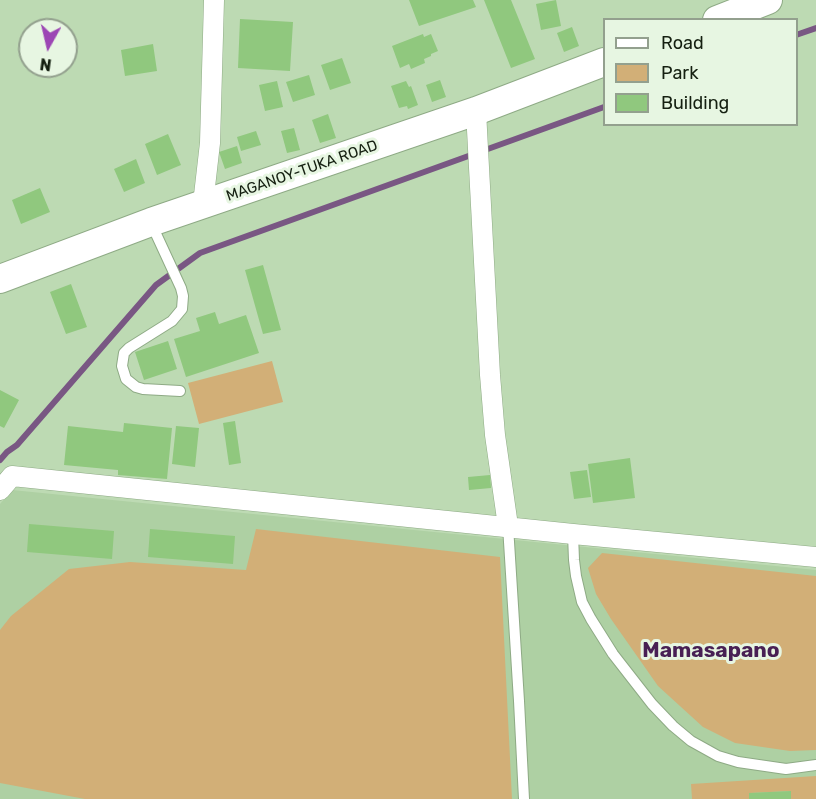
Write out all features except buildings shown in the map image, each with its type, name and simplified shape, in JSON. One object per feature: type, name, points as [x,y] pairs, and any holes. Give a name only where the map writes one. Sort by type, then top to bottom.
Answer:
[{"type":"main road","points":[[722,18],[768,0]]},
{"type":"main road","name":"MAGANOY-TUKA ROAD","points":[[0,279],[151,222],[476,111],[603,62]]},
{"type":"street","points":[[203,204],[210,143],[214,0]]},
{"type":"street","points":[[476,111],[490,375],[495,435],[508,526]]},
{"type":"street","points":[[0,490],[12,476],[573,534],[816,556]]},
{"type":"lane","points":[[151,222],[181,288],[182,309],[172,321],[129,348],[124,353],[122,366],[126,379],[136,387],[180,391]]},
{"type":"lane","points":[[508,526],[524,799]]},
{"type":"lane","points":[[573,534],[576,576],[582,602],[613,654],[652,704],[673,726],[691,741],[718,756],[738,762],[786,768],[816,765]]},
{"type":"shaded area","points":[[12,490],[816,570],[816,799],[0,799],[0,504]]},
{"type":"green space","points":[[272,361],[283,402],[199,424],[188,383]]},
{"type":"green space","points":[[256,529],[500,557],[512,799],[85,799],[0,783],[0,630],[11,616],[69,569],[130,562],[246,570]]},
{"type":"green space","points":[[602,553],[816,576],[816,750],[790,751],[735,743],[703,727],[658,686],[596,594],[588,568]]},
{"type":"green space","points":[[816,776],[816,799],[791,799],[790,791],[750,793],[749,799],[692,799],[691,784]]},
{"type":"waterway","points":[[798,34],[816,28]]},
{"type":"waterway","points":[[0,460],[17,445],[156,285],[200,253],[603,107]]},
{"type":"district","name":"Mamasapano","points":[[711,651]]}]
